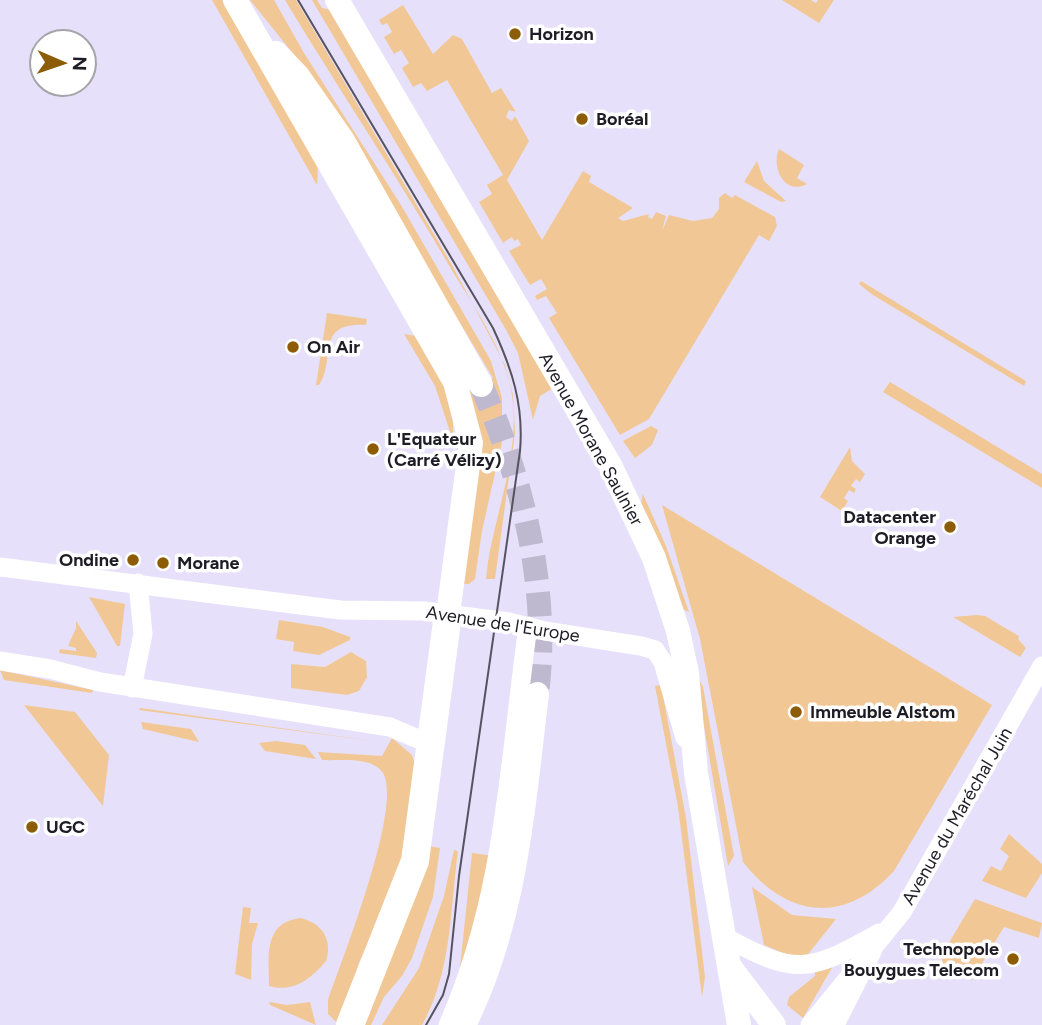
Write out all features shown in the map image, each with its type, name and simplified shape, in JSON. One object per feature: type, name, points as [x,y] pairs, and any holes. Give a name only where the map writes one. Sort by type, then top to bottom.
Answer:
[{"type":"highway","points":[[350,1025],[415,861],[448,614]]},
{"type":"main road","points":[[234,0],[444,363],[465,413],[471,443],[448,614]]},
{"type":"main road","name":"Avenue Morane Saulnier","points":[[337,0],[555,370],[622,488],[654,558],[680,641],[690,687],[696,773],[739,1025]]},
{"type":"main road","points":[[251,27],[298,76],[342,139],[481,385]]},
{"type":"main road","points":[[464,1025],[483,983],[510,894],[537,694]]},
{"type":"main road","points":[[832,1025],[870,950]]},
{"type":"main road","name":"Avenue Morane Saulnier","points":[[728,964],[774,1025]]},
{"type":"street","name":"Avenue de l'Europe","points":[[0,567],[340,610],[401,609],[448,614],[654,650],[663,662],[696,773]]},
{"type":"street","points":[[132,688],[143,634],[138,583]]},
{"type":"street","points":[[448,1025],[468,980],[490,901],[503,825],[528,626]]},
{"type":"street","points":[[0,661],[132,688],[390,727],[432,746]]},
{"type":"street","name":"Avenue du Maréchal Juin","points":[[810,1025],[913,895],[1042,666]]},
{"type":"street","points":[[723,936],[780,964],[810,964],[832,959],[886,929]]},
{"type":"shaded area","points":[[212,0],[222,0],[315,157],[318,166],[317,185]]},
{"type":"shaded area","points":[[250,0],[274,0],[304,53],[401,205],[491,361],[502,398],[502,442],[482,531],[475,579],[469,584],[464,584],[467,391],[493,378],[316,82]]},
{"type":"shaded area","points":[[285,0],[296,0],[472,303],[407,196]]},
{"type":"shaded area","points":[[312,0],[317,0],[322,8],[332,10],[555,387],[540,396],[533,420],[518,353],[505,328]]},
{"type":"shaded area","points":[[782,0],[811,0],[816,3],[818,0],[834,0],[819,23]]},
{"type":"shaded area","points":[[403,5],[433,54],[453,35],[462,39],[492,93],[501,88],[516,112],[509,110],[506,117],[512,121],[515,116],[529,141],[507,180],[542,240],[583,171],[591,176],[589,182],[633,208],[618,218],[623,221],[649,214],[648,217],[652,219],[656,212],[666,216],[662,231],[669,215],[693,221],[712,218],[719,209],[719,198],[725,193],[732,198],[735,195],[775,217],[777,226],[769,241],[759,235],[649,419],[620,435],[549,318],[557,313],[546,296],[537,300],[535,296],[547,289],[541,279],[530,285],[509,251],[521,245],[518,239],[514,241],[512,237],[503,243],[479,202],[492,194],[487,185],[503,175],[447,80],[427,91],[421,83],[413,87],[402,68],[409,63],[401,50],[394,54],[384,37],[392,32],[387,23],[382,25],[379,20]]},
{"type":"shaded area","points":[[779,149],[804,165],[797,178],[807,184],[792,186],[781,178],[777,164]]},
{"type":"shaded area","points":[[757,161],[764,181],[786,201],[781,202],[744,182]]},
{"type":"shaded area","points":[[861,281],[1026,381],[1024,386],[873,295],[859,284]]},
{"type":"shaded area","points":[[472,303],[495,343],[501,358]]},
{"type":"shaded area","points":[[327,313],[367,319],[366,325],[350,326],[339,330],[333,336],[324,375],[319,385],[316,385]]},
{"type":"shaded area","points":[[404,334],[417,336],[446,385],[452,408],[453,441],[435,386]]},
{"type":"shaded area","points":[[501,358],[513,395],[515,433],[495,579],[486,579],[513,438],[512,395]]},
{"type":"shaded area","points":[[890,382],[1042,474],[1042,488],[883,392]]},
{"type":"shaded area","points":[[651,426],[658,430],[652,445],[635,458],[623,441]]},
{"type":"shaded area","points":[[850,447],[852,461],[865,474],[860,482],[856,479],[851,486],[856,489],[854,493],[849,490],[844,498],[848,501],[842,511],[820,497]]},
{"type":"shaded area","points":[[643,494],[666,546],[689,612],[682,609],[641,503]]},
{"type":"shaded area","points":[[662,505],[992,705],[894,871],[856,900],[836,907],[816,908],[797,904],[778,895],[760,881],[743,862],[700,639]]},
{"type":"shaded area","points":[[89,597],[125,604],[120,646],[117,646]]},
{"type":"shaded area","points":[[985,616],[1019,636],[1018,639],[1026,648],[1020,657],[953,617]]},
{"type":"shaded area","points":[[279,620],[323,627],[350,637],[350,640],[319,655],[293,651],[294,642],[276,639]]},
{"type":"shaded area","points":[[76,621],[97,653],[96,658],[59,653],[60,649],[76,651],[76,648],[68,646],[76,628]]},
{"type":"shaded area","points":[[351,652],[366,661],[367,677],[359,691],[347,695],[291,688],[291,664],[325,667]]},
{"type":"shaded area","points":[[0,670],[93,690],[92,693],[4,680]]},
{"type":"shaded area","points":[[699,679],[703,687],[734,856],[728,866],[696,680]]},
{"type":"shaded area","points":[[661,685],[686,818],[705,977],[702,997],[678,807],[655,686]]},
{"type":"shaded area","points":[[24,705],[75,712],[109,755],[103,806]]},
{"type":"shaded area","points":[[140,708],[380,742],[139,710]]},
{"type":"shaded area","points":[[141,722],[191,729],[199,742],[143,729]]},
{"type":"shaded area","points":[[392,738],[412,755],[417,770],[408,841],[392,893],[359,963],[339,1025],[328,1014],[328,1000],[378,849],[387,791],[383,773],[371,764],[355,760],[322,760],[318,752],[382,756]]},
{"type":"shaded area","points":[[276,741],[305,745],[316,759],[265,751],[259,743]]},
{"type":"shaded area","points":[[1009,834],[1042,864],[1042,873],[1026,898],[982,881],[991,866],[1001,871],[1009,856],[1000,849]]},
{"type":"shaded area","points":[[428,846],[440,848],[433,897],[412,958],[402,976],[384,997],[371,1025],[359,1025]]},
{"type":"shaded area","points":[[454,850],[458,851],[448,940],[432,1005],[422,1025],[382,1025],[419,968],[444,896]]},
{"type":"shaded area","points":[[472,853],[494,856],[490,881],[460,968]]},
{"type":"shaded area","points":[[752,887],[792,915],[836,919],[805,958],[783,953],[764,945]]},
{"type":"shaded area","points":[[975,899],[1042,923],[1039,938],[1004,927],[972,980],[944,969],[941,956]]},
{"type":"shaded area","points":[[243,907],[251,908],[249,923],[258,923],[252,944],[251,980],[235,974]]},
{"type":"shaded area","points":[[300,918],[308,920],[324,933],[328,946],[326,961],[301,983],[286,988],[269,986],[269,953],[274,934],[288,921]]},
{"type":"shaded area","points":[[833,966],[803,1018],[787,1005],[789,997],[815,976],[815,972]]},
{"type":"shaded area","points":[[269,1002],[287,1005],[310,1002],[316,1025],[270,1005]]},
{"type":"tunnel","points":[[481,385],[509,459],[530,536],[540,615],[537,694]]},
{"type":"tram line","points":[[298,0],[493,328],[511,373],[520,418],[520,451],[459,876],[449,974],[443,995],[426,1025]]},
{"type":"place","name":"Horizon","points":[[515,34]]},
{"type":"place","name":"Boréal","points":[[582,119]]},
{"type":"place","name":"On Air","points":[[293,347]]},
{"type":"place","name":"L'Equateur (Carré Vélizy)","points":[[373,449]]},
{"type":"place","name":"Datacenter Orange","points":[[950,527]]},
{"type":"place","name":"Ondine","points":[[133,560]]},
{"type":"place","name":"Morane","points":[[163,563]]},
{"type":"place","name":"Immeuble Alstom","points":[[796,712]]},
{"type":"place","name":"UGC","points":[[32,827]]},
{"type":"place","name":"Technopole Bouygues Telecom","points":[[1013,959]]}]
